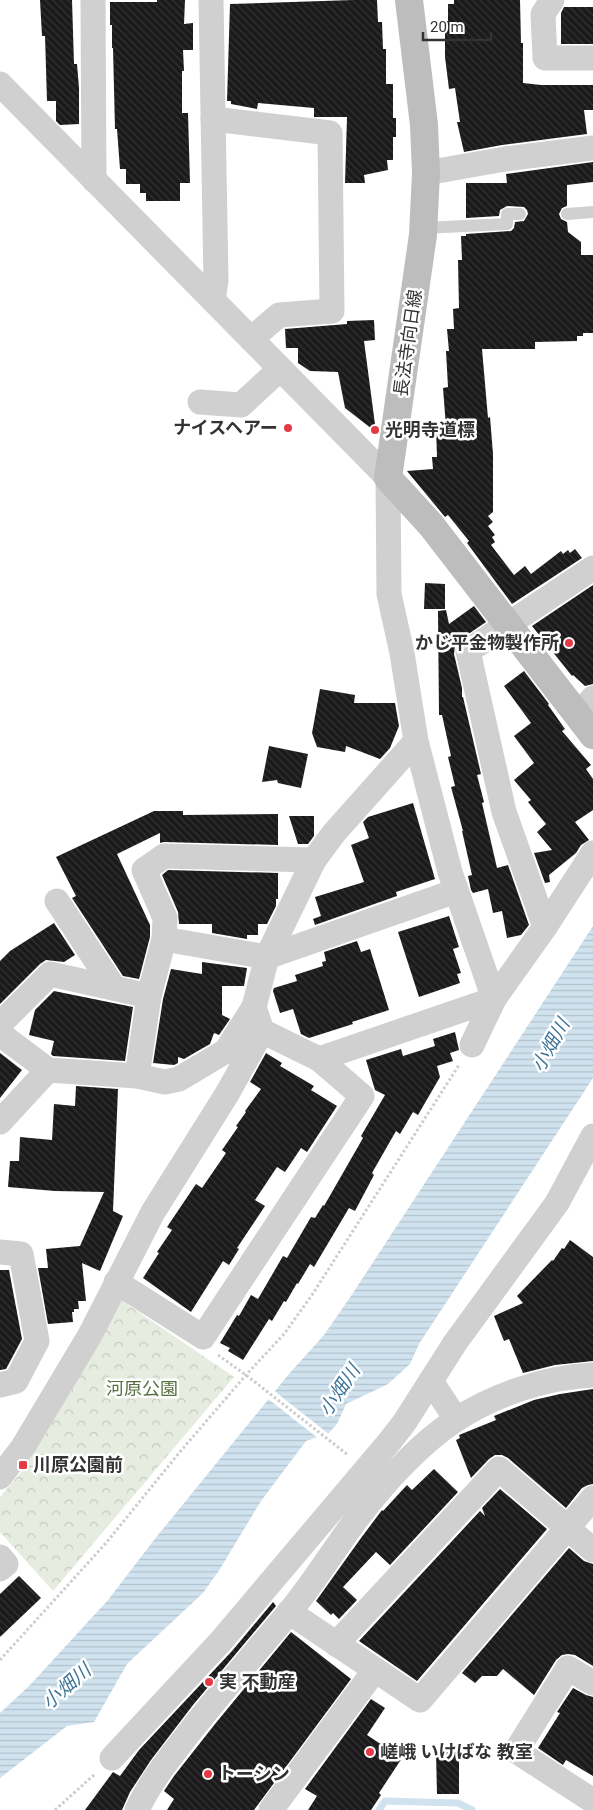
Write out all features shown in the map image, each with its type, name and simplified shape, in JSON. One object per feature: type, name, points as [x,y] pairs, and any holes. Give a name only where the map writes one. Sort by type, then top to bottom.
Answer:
[{"type":"main road","name":"長法寺向日線","points":[[388,478],[424,228],[426,173],[424,125],[409,0]]},
{"type":"main road","points":[[388,478],[431,524],[509,625],[588,716]]},
{"type":"street","points":[[93,0],[94,180]]},
{"type":"street","points":[[211,0],[216,281],[213,300]]},
{"type":"street","points":[[552,0],[543,14],[545,58],[593,58]]},
{"type":"street","points":[[0,84],[388,478],[389,594],[402,653],[416,741],[456,891],[494,999]]},
{"type":"street","points":[[213,119],[330,133],[332,311],[279,315],[251,339]]},
{"type":"street","points":[[426,173],[505,159],[593,148]]},
{"type":"street","points":[[200,403],[241,405],[280,369]]},
{"type":"street","points":[[545,927],[504,812],[468,651],[593,568]]},
{"type":"street","points":[[0,1034],[48,1070],[137,1076],[165,1082],[179,1079],[226,1051],[254,1007],[267,957],[314,860],[334,833],[416,741]]},
{"type":"street","points":[[472,1045],[494,999],[545,927],[593,853]]},
{"type":"street","points":[[137,1076],[149,996],[164,939],[165,918],[144,870],[164,856],[314,860]]},
{"type":"street","points":[[164,939],[267,957],[456,891]]},
{"type":"street","points":[[57,901],[114,988]]},
{"type":"street","points":[[0,1024],[50,974],[149,996]]},
{"type":"street","points":[[319,1059],[494,999]]},
{"type":"street","points":[[116,1282],[203,1337],[362,1096],[319,1059],[262,1031],[254,1007]]},
{"type":"street","points":[[0,1477],[23,1447],[85,1343],[153,1212],[227,1094],[262,1031]]},
{"type":"street","points":[[0,1122],[48,1070]]},
{"type":"street","points":[[112,1758],[221,1641],[303,1546],[404,1423],[455,1343],[557,1203],[593,1136]]},
{"type":"street","points":[[0,1252],[21,1254],[37,1341],[16,1381],[0,1385]]},
{"type":"street","points":[[137,1810],[155,1776],[217,1697],[289,1612],[382,1487],[410,1459],[454,1422],[496,1399],[528,1387],[562,1378],[593,1375]]},
{"type":"street","points":[[431,1381],[450,1410],[454,1422]]},
{"type":"street","points":[[336,1644],[500,1469],[593,1550]]},
{"type":"street","points":[[289,1612],[420,1700],[593,1498]]},
{"type":"street","points":[[0,1557],[6,1564],[0,1570]]},
{"type":"street","points":[[593,1683],[568,1668],[516,1751],[593,1801]]},
{"type":"street","points":[[271,1810],[375,1670]]},
{"type":"lane","points":[[567,214],[593,212]]},
{"type":"lane","points":[[424,228],[507,224],[507,214],[520,214]]},
{"type":"path","points":[[0,1660],[106,1543],[246,1375],[284,1334],[312,1295],[472,1045]]},
{"type":"path","points":[[203,1337],[210,1350],[246,1375],[352,1458]]},
{"type":"path","points":[[55,1810],[112,1758]]},
{"type":"green space","name":"河原公園","points":[[121,1300],[234,1377],[53,1591],[0,1532],[0,1497],[23,1470]]},
{"type":"water","name":"小畑川","points":[[593,926],[593,1078],[419,1344],[410,1364],[388,1384],[346,1404],[337,1424],[329,1433],[306,1441],[261,1501],[220,1569],[203,1593],[127,1664],[94,1722],[67,1726],[0,1778],[0,1713],[30,1685],[108,1600],[154,1540],[289,1374],[324,1335]]},
{"type":"pier","points":[[273,1390],[330,1435],[319,1439],[267,1398]]},
{"type":"building","points":[[40,0],[72,0],[74,64],[77,64],[79,88],[79,124],[60,125],[56,121],[56,101],[47,101],[45,36],[42,36]]},
{"type":"building","points":[[157,0],[185,0],[184,24],[193,23],[193,50],[183,50],[184,71],[182,71],[182,113],[188,113],[190,183],[180,183],[180,201],[146,201],[146,193],[140,193],[140,184],[126,184],[126,169],[120,169],[117,129],[115,129],[110,2],[157,2]]},
{"type":"building","points":[[377,0],[378,22],[382,22],[383,49],[386,49],[386,84],[393,84],[393,118],[396,118],[396,137],[393,137],[393,160],[387,160],[388,170],[364,175],[365,183],[345,183],[347,117],[314,117],[314,108],[258,103],[257,109],[231,104],[231,101],[227,101],[230,4]]},
{"type":"building","points":[[454,0],[520,0],[523,83],[593,85],[593,110],[584,110],[587,134],[464,152],[457,122],[460,122],[455,88],[449,89],[445,57],[445,21],[448,21],[448,4],[454,4]]},
{"type":"building","points":[[564,7],[593,7],[593,44],[561,44],[561,13]]},
{"type":"building","points":[[593,162],[593,182],[567,185],[567,206],[562,208],[559,214],[561,219],[567,222],[568,232],[581,242],[581,255],[593,255],[593,333],[583,333],[583,336],[577,336],[577,341],[535,342],[535,349],[482,349],[493,454],[493,512],[488,516],[493,522],[488,526],[495,535],[492,537],[495,542],[491,545],[514,575],[525,566],[531,574],[561,551],[563,554],[568,550],[570,553],[575,549],[582,558],[512,604],[467,543],[469,541],[448,515],[445,517],[407,471],[433,469],[432,457],[437,457],[436,428],[446,427],[443,388],[448,387],[446,351],[449,351],[447,329],[454,329],[453,309],[459,308],[458,260],[462,260],[461,236],[511,231],[514,228],[515,222],[524,221],[528,214],[524,207],[507,206],[500,210],[499,216],[466,218],[466,183],[507,183],[506,174]]},
{"type":"building","points":[[374,320],[375,340],[364,341],[376,432],[345,408],[338,372],[310,371],[298,363],[298,348],[286,348],[285,329],[347,324],[347,321]]},
{"type":"building","points":[[425,583],[445,584],[445,609],[424,609]]},
{"type":"building","points":[[593,585],[593,684],[585,686],[572,676],[532,626]]},
{"type":"building","points":[[474,606],[486,622],[467,635],[465,632],[465,636],[455,645],[454,654],[462,688],[462,697],[481,774],[477,775],[497,868],[508,865],[529,925],[521,935],[507,938],[502,911],[493,913],[488,889],[473,893],[471,890],[468,876],[472,875],[451,787],[455,786],[448,757],[451,756],[442,715],[439,715],[438,611],[446,610],[449,624]]},
{"type":"building","points":[[524,671],[565,729],[562,731],[591,765],[586,769],[593,779],[593,810],[575,822],[589,840],[581,845],[576,853],[549,875],[550,882],[545,883],[534,853],[552,850],[537,832],[546,824],[528,802],[531,800],[514,780],[534,763],[514,736],[531,723],[504,686]]},
{"type":"building","points":[[320,689],[355,695],[354,703],[395,703],[399,726],[390,748],[380,759],[346,746],[345,752],[317,747],[312,733]]},
{"type":"building","points":[[269,746],[308,754],[301,788],[278,783],[277,780],[262,782]]},
{"type":"building","points":[[413,803],[435,879],[396,892],[397,896],[315,925],[313,919],[321,916],[315,897],[364,882],[351,845],[369,838],[363,822],[368,817]]},
{"type":"building","points":[[154,811],[183,811],[183,815],[278,814],[278,845],[160,843],[160,833],[117,854],[150,925],[150,937],[139,979],[123,976],[72,898],[76,896],[56,857]]},
{"type":"building","points":[[289,816],[314,816],[314,836],[308,844],[298,844]]},
{"type":"building","points":[[168,870],[278,873],[278,899],[276,899],[276,906],[267,924],[258,924],[258,935],[247,935],[247,939],[212,933],[212,924],[179,924],[178,912],[162,875]]},
{"type":"building","points":[[449,916],[459,947],[453,949],[461,973],[457,974],[460,983],[419,997],[398,932]]},
{"type":"building","points":[[54,923],[75,955],[64,962],[46,960],[0,1004],[0,961],[10,951]]},
{"type":"building","points":[[357,941],[361,952],[370,949],[389,1010],[309,1038],[301,1034],[293,1009],[280,1013],[273,991],[274,988],[297,981],[295,975],[323,966],[322,962],[326,961],[324,952]]},
{"type":"building","points":[[202,962],[247,968],[244,986],[222,986],[222,1015],[230,1019],[219,1035],[214,1033],[210,1044],[184,1059],[178,1057],[178,1063],[174,1065],[153,1063],[163,999],[171,969],[202,974]]},
{"type":"building","points":[[54,991],[133,1007],[125,1061],[53,1056],[51,1054],[54,1041],[29,1035],[35,1010]]},
{"type":"building","points":[[455,1032],[459,1050],[450,1053],[453,1061],[437,1066],[440,1077],[418,1115],[413,1112],[400,1134],[396,1131],[372,1173],[374,1175],[355,1211],[349,1208],[314,1267],[310,1264],[272,1321],[269,1319],[243,1360],[228,1351],[230,1348],[220,1343],[237,1315],[239,1316],[251,1295],[258,1299],[283,1256],[287,1258],[311,1217],[315,1218],[324,1206],[385,1095],[375,1090],[366,1060],[401,1049],[403,1056],[435,1046],[433,1039]]},
{"type":"building","points":[[0,1053],[22,1070],[0,1098]]},
{"type":"building","points":[[266,1053],[282,1063],[280,1066],[314,1086],[311,1090],[337,1106],[307,1152],[301,1148],[285,1172],[277,1167],[255,1200],[265,1206],[237,1248],[239,1249],[229,1265],[223,1261],[191,1312],[143,1278],[172,1230],[167,1227],[196,1184],[202,1188],[226,1153],[222,1150],[238,1127],[236,1126],[245,1111],[261,1089],[250,1082]]},
{"type":"building","points":[[76,1086],[118,1089],[113,1211],[123,1216],[100,1271],[82,1263],[86,1301],[78,1301],[79,1309],[74,1309],[74,1312],[72,1312],[73,1322],[48,1324],[38,1268],[48,1268],[46,1249],[80,1246],[104,1192],[55,1191],[8,1187],[10,1161],[19,1161],[20,1137],[52,1140],[54,1104],[75,1106]]},
{"type":"building","points":[[570,1240],[593,1257],[593,1361],[555,1365],[523,1373],[509,1339],[504,1341],[494,1316],[523,1303],[517,1296],[553,1261]]},
{"type":"building","points":[[0,1270],[9,1270],[22,1339],[6,1369],[0,1370]]},
{"type":"building","points":[[593,1389],[593,1484],[582,1488],[566,1508],[508,1458],[502,1455],[495,1455],[489,1459],[471,1478],[456,1440],[460,1438],[459,1435],[496,1420],[494,1416],[534,1400]]},
{"type":"building","points":[[434,1469],[458,1492],[390,1565],[376,1552],[343,1587],[357,1600],[339,1619],[333,1613],[331,1615],[316,1601],[382,1510],[407,1485],[412,1490]]},
{"type":"building","points":[[500,1489],[547,1529],[417,1681],[359,1641],[480,1511],[485,1516],[482,1508]]},
{"type":"building","points":[[569,1548],[584,1561],[593,1564],[593,1666],[575,1655],[562,1655],[556,1660],[534,1695],[503,1669],[497,1676],[482,1676],[475,1683],[462,1673]]},
{"type":"building","points":[[19,1576],[41,1598],[0,1637],[0,1594]]},
{"type":"building","points":[[273,1602],[276,1606],[193,1705],[151,1760],[130,1792],[122,1810],[85,1810],[113,1772],[120,1776],[139,1750],[232,1651]]},
{"type":"building","points":[[291,1632],[351,1679],[254,1810],[167,1810],[174,1799],[164,1791],[174,1776]]},
{"type":"building","points":[[573,1688],[593,1697],[593,1776],[566,1760],[563,1765],[538,1748],[560,1713],[557,1712]]},
{"type":"building","points":[[371,1699],[385,1708],[367,1735],[402,1758],[379,1793],[381,1795],[371,1810],[308,1810],[317,1796],[305,1789]]},
{"type":"building","points":[[436,1752],[459,1752],[459,1794],[437,1794]]},
{"type":"waterway","points":[[379,1810],[385,1801],[458,1803],[472,1810]]},
{"type":"place","name":"ナイスヘアー","points":[[288,428]]},
{"type":"place","name":"光明寺道標","points":[[375,430]]},
{"type":"place","name":"かじ平金物製作所","points":[[569,643]]},
{"type":"place","name":"川原公園前","points":[[23,1465]]},
{"type":"place","name":"実 不動産","points":[[209,1682]]},
{"type":"place","name":"嵯峨 いけばな 教室","points":[[370,1752]]},
{"type":"place","name":"トーシン","points":[[208,1774]]}]
